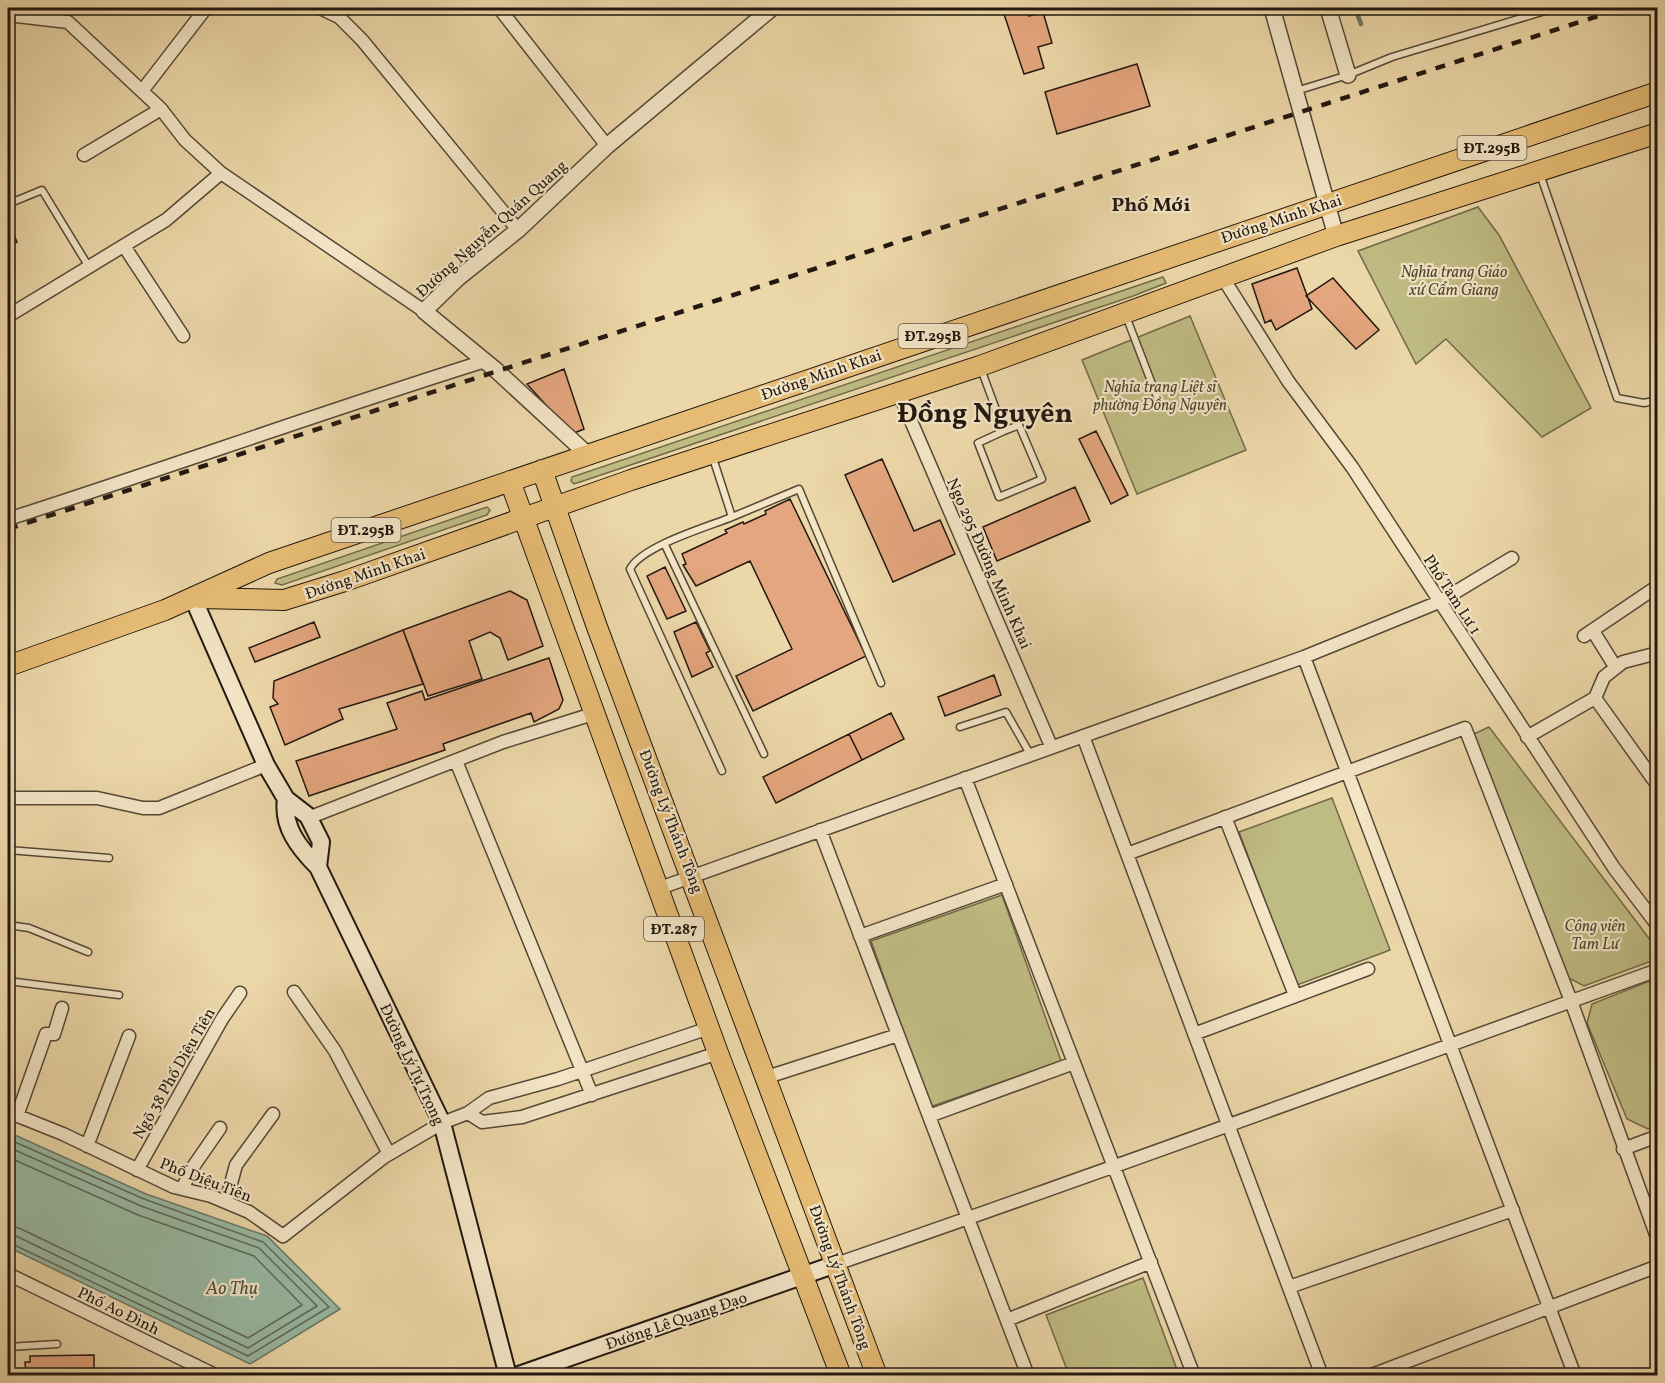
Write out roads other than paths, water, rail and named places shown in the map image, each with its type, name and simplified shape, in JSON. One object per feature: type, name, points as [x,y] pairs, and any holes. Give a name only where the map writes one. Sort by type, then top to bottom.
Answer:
[{"type":"main road","name":"Đường Minh Khai","points":[[8,666],[193,598],[269,563],[1325,203],[1658,92]]},
{"type":"main road","name":"Đường Minh Khai","points":[[193,598],[284,600],[711,453],[980,366],[1336,236],[1658,133]]},
{"type":"main road","name":"Đường Lý Thánh Tông","points":[[542,470],[877,1376]]},
{"type":"main road","name":"Đường Lý Thánh Tông","points":[[510,481],[660,888],[718,1053],[805,1275],[841,1376]]},
{"type":"main road","name":"Đường Lý Tự Trọng","points":[[193,598],[266,765],[286,799],[308,818],[321,842],[318,867]]},
{"type":"main road","points":[[596,714],[627,704]]},
{"type":"main road","name":"Đường Lý Tự Trọng","points":[[286,799],[284,816],[301,850],[318,867],[442,1123],[508,1376]]},
{"type":"main road","name":"Đường Lê Quang Đạo","points":[[516,1376],[836,1264]]},
{"type":"street","points":[[142,91],[206,8]]},
{"type":"street","points":[[320,8],[339,17],[362,40],[518,230]]},
{"type":"street","points":[[499,8],[607,146]]},
{"type":"street","name":"Đường Nguyễn Quán Quang","points":[[587,454],[485,361],[424,311],[457,279],[518,230],[607,146],[772,8]]},
{"type":"street","points":[[1272,8],[1336,236]]},
{"type":"street","points":[[1328,8],[1348,75]]},
{"type":"street","points":[[8,15],[68,22],[161,109],[185,140],[221,173],[424,311]]},
{"type":"street","points":[[84,155],[161,109]]},
{"type":"street","points":[[8,316],[166,220],[221,173]]},
{"type":"street","points":[[124,246],[183,336]]},
{"type":"street","name":"Phố Tam Lư 1","points":[[1223,278],[1288,381],[1352,467],[1614,868],[1658,926]]},
{"type":"street","points":[[8,505],[9,519],[342,406],[485,361]]},
{"type":"street","name":"Ngo 295 Đường Minh Khai","points":[[899,393],[1051,747]]},
{"type":"street","points":[[660,888],[1304,657],[1439,602],[1512,558]]},
{"type":"street","points":[[1616,668],[1589,634],[1658,586]]},
{"type":"street","points":[[1527,737],[1595,698],[1604,678],[1623,662],[1658,653]]},
{"type":"street","points":[[1304,657],[1514,1209],[1575,1376]]},
{"type":"street","points":[[1595,698],[1658,786]]},
{"type":"street","points":[[308,818],[503,742],[596,714]]},
{"type":"street","points":[[1127,854],[1465,728],[1570,1001],[1658,1240]]},
{"type":"street","points":[[1083,736],[1322,1376]]},
{"type":"street","points":[[456,761],[592,1095]]},
{"type":"street","points":[[8,798],[97,798],[142,808],[159,808],[266,765]]},
{"type":"street","points":[[965,778],[1194,1376]]},
{"type":"street","points":[[1225,817],[1295,995]]},
{"type":"street","points":[[820,830],[1028,1376]]},
{"type":"street","points":[[860,936],[1006,884]]},
{"type":"street","points":[[1194,1034],[1368,969]]},
{"type":"street","points":[[836,1264],[969,1220],[1113,1165],[1658,970]]},
{"type":"street","points":[[294,992],[335,1051],[389,1154]]},
{"type":"street","name":"Ngõ 38 Phố Diệu Tiên","points":[[137,1170],[222,1019],[240,993]]},
{"type":"street","points":[[12,1114],[46,1034],[54,1034],[62,1008]]},
{"type":"street","name":"Phố Diệu Tiên","points":[[12,1114],[182,1189],[226,1202],[249,1212],[283,1236],[389,1154],[442,1123],[468,1113],[489,1098],[584,1071],[709,1028]]},
{"type":"street","points":[[767,1077],[898,1035]]},
{"type":"street","points":[[87,1146],[129,1036]]},
{"type":"street","points":[[468,1113],[482,1122],[522,1116],[718,1053]]},
{"type":"street","points":[[929,1116],[1074,1063]]},
{"type":"street","points":[[226,1202],[237,1165],[273,1114]]},
{"type":"street","points":[[182,1189],[193,1167],[220,1128]]},
{"type":"street","points":[[1623,1149],[1658,1136]]},
{"type":"street","points":[[1289,1287],[1514,1209]]},
{"type":"street","points":[[1007,1320],[1151,1262]]},
{"type":"street","points":[[1369,1376],[1658,1266]]},
{"type":"street","name":"Phố Ao Đình","points":[[8,1274],[217,1376]]},
{"type":"lane","points":[[1296,91],[1348,75],[1392,57],[1555,8]]},
{"type":"lane","points":[[1539,171],[1617,398],[1644,403],[1658,400]]},
{"type":"lane","points":[[8,204],[42,190],[89,268]]},
{"type":"lane","points":[[1125,313],[1157,397]]},
{"type":"lane","points":[[980,366],[1004,431]]},
{"type":"lane","points":[[1019,425],[1042,479],[999,497],[978,442],[1004,431],[1019,425]]},
{"type":"lane","points":[[711,453],[732,517]]},
{"type":"lane","points":[[722,771],[630,569],[635,560],[664,544],[800,489],[882,682]]},
{"type":"lane","points":[[664,544],[764,754]]},
{"type":"lane","points":[[960,727],[1006,712],[1030,754]]},
{"type":"lane","points":[[8,850],[109,858]]},
{"type":"lane","points":[[8,925],[29,928],[88,952]]},
{"type":"lane","points":[[8,981],[119,995]]},
{"type":"lane","points":[[8,1347],[57,1344]]},
{"type":"water","name":"Ao Thụ","points":[[8,1132],[146,1194],[267,1236],[340,1309],[250,1364],[8,1247]]},
{"type":"waterway","points":[[1355,8],[1361,24]]},
{"type":"railway","points":[[8,529],[1623,8]]},
{"type":"district","name":"Phố Mới","points":[[1151,204]]},
{"type":"district","name":"Đồng Nguyên","points":[[985,412]]},
{"type":"park label","name":"Nghĩa trang Giáo xứ Cẩm Giang","points":[[1454,280]]},
{"type":"park label","name":"Nghĩa trang Liệt sĩ phường Đồng Nguyên","points":[[1160,395]]},
{"type":"park label","name":"Công viên Tam Lư","points":[[1595,934]]}]
